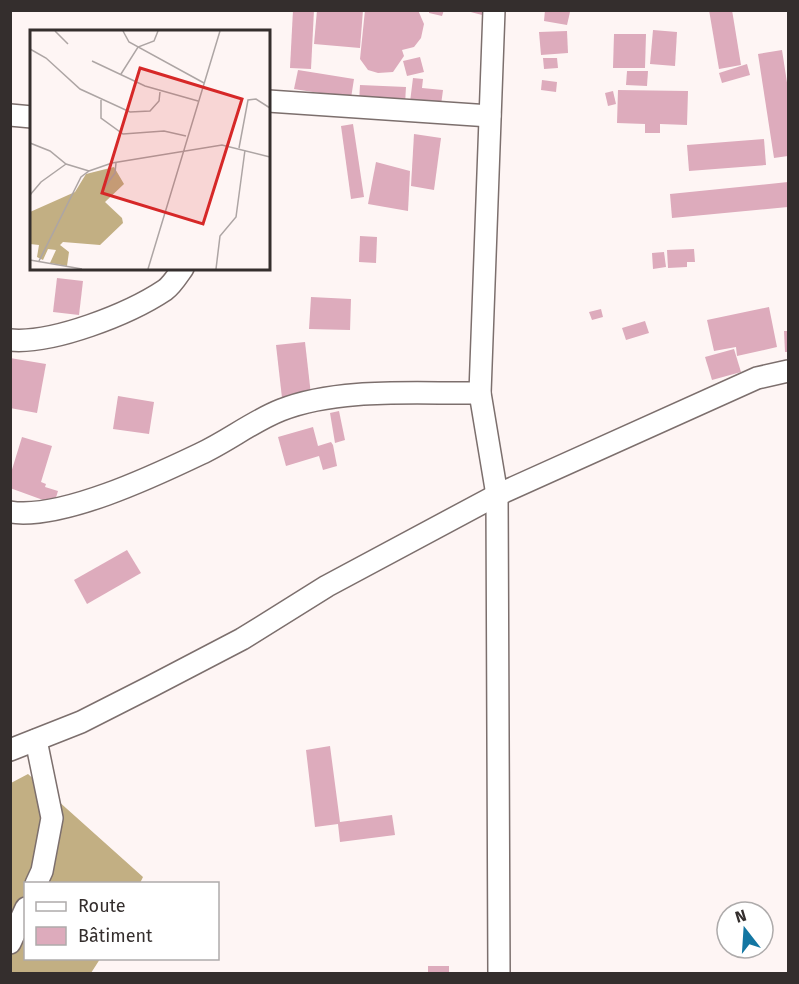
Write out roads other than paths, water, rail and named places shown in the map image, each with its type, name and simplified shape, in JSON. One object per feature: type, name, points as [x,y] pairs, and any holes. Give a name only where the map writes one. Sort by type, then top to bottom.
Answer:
[{"type":"street","points":[[494,10],[480,393],[497,495],[499,974]]},
{"type":"street","points":[[270,101],[490,116]]},
{"type":"street","points":[[10,115],[30,117]]},
{"type":"street","points":[[10,340],[25,341],[66,334],[167,289],[181,270]]},
{"type":"street","points":[[10,750],[81,722],[242,639],[327,586],[497,495],[757,378],[789,371]]},
{"type":"street","points":[[10,512],[51,512],[118,489],[200,454],[280,410],[314,400],[368,395],[480,393]]},
{"type":"street","points":[[36,740],[52,818],[42,871],[37,882]]},
{"type":"street","points":[[10,943],[24,912]]}]
